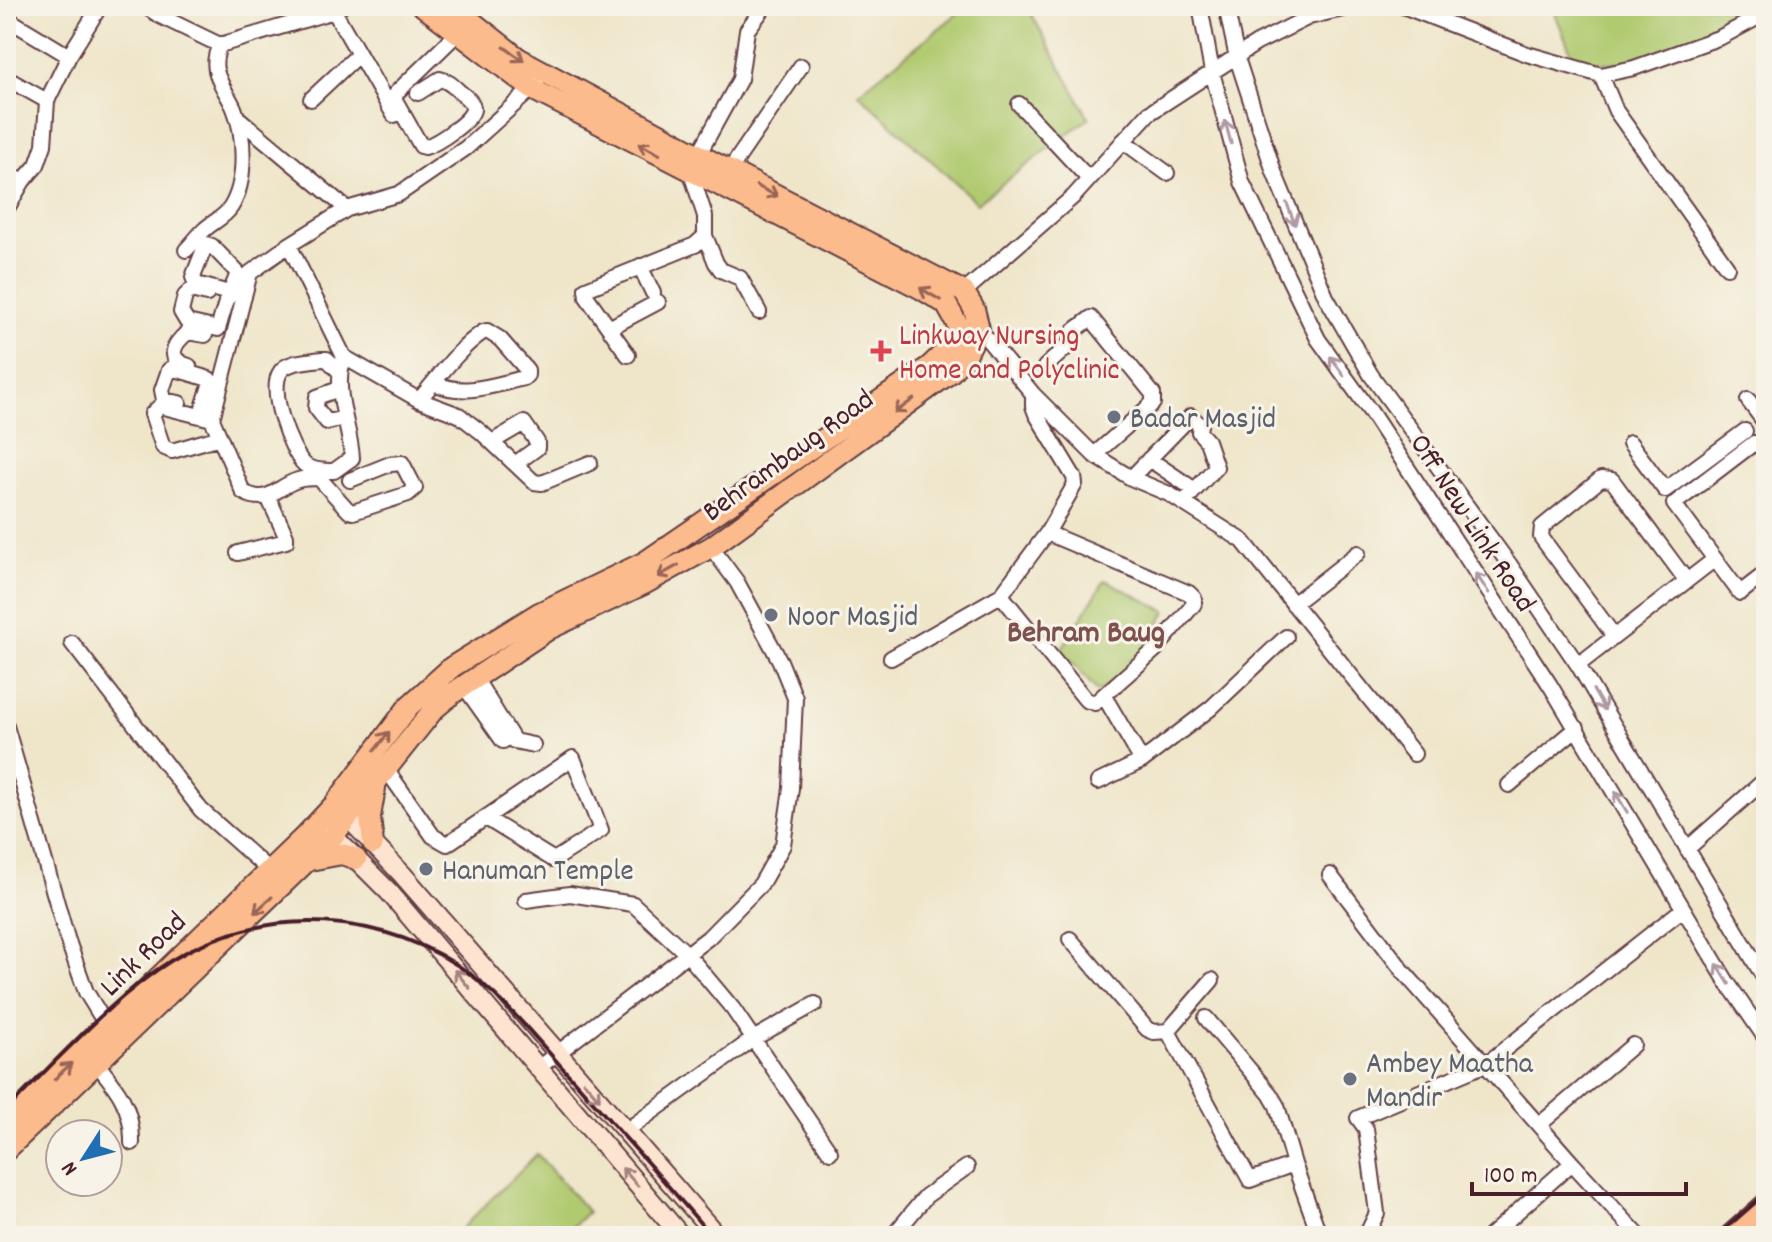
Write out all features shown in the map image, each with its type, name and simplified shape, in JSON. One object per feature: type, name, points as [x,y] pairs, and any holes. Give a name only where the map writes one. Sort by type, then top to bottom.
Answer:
[{"type":"main road","points":[[423,6],[548,74],[694,163],[920,288],[946,304],[969,328]]},
{"type":"main road","points":[[452,6],[465,27],[532,89],[694,163],[729,171],[964,292],[974,309],[969,328]]},
{"type":"main road","name":"Behrambaug Road","points":[[342,811],[382,775],[434,709],[549,629],[644,584],[711,547],[951,372],[967,353],[969,328]]},
{"type":"main road","name":"Behrambaug Road","points":[[342,811],[409,706],[452,667],[539,613],[645,562],[929,367],[969,328]]},
{"type":"main road","points":[[373,844],[370,817],[382,775]]},
{"type":"main road","points":[[320,842],[342,811],[560,1054],[717,1236]]},
{"type":"main road","points":[[320,842],[356,859]]},
{"type":"main road","points":[[320,842],[356,859],[389,892],[681,1236]]},
{"type":"main road","name":"Link Road","points":[[6,1125],[270,871],[320,842]]},
{"type":"main road","name":"Link Road","points":[[6,1150],[320,842]]},
{"type":"main road","points":[[1730,1236],[1766,1204]]},
{"type":"street","points":[[6,210],[23,181],[37,165],[44,145],[47,101],[69,56],[100,6]]},
{"type":"street","points":[[145,6],[220,45],[338,9],[359,54],[420,159]]},
{"type":"street","points":[[759,312],[740,278],[721,270],[716,263],[705,236],[705,216],[694,163],[740,79],[747,30],[765,6]]},
{"type":"street","name":"Off New Link Road","points":[[1200,6],[1212,72],[1242,182],[1318,339],[1370,411],[1577,728],[1727,982],[1766,1039]]},
{"type":"street","name":"Off New Link Road","points":[[1226,6],[1237,58],[1274,172],[1326,297],[1371,375],[1510,565],[1578,665],[1766,981]]},
{"type":"street","points":[[964,292],[1074,196],[1148,114],[1257,43],[1309,17],[1355,6]]},
{"type":"street","points":[[1403,6],[1527,54],[1601,75],[1634,68],[1721,37],[1766,13]]},
{"type":"street","points":[[6,18],[69,56]]},
{"type":"street","points":[[418,93],[440,79],[447,81],[470,100],[474,109],[472,115],[443,138],[425,147],[421,146],[395,100],[395,94],[465,27]]},
{"type":"street","points":[[186,250],[202,232],[223,217],[236,198],[241,178],[242,151],[237,117],[219,84],[215,69],[215,55],[220,45]]},
{"type":"street","points":[[311,99],[359,54]]},
{"type":"street","points":[[729,171],[801,66]]},
{"type":"street","points":[[350,480],[390,464],[402,463],[415,488],[408,494],[353,512],[319,478],[299,479],[268,497],[253,497],[243,492],[215,438],[208,414],[233,340],[236,298],[250,273],[289,245],[347,209],[399,194],[466,148],[548,74]]},
{"type":"street","points":[[1601,75],[1616,111],[1727,267]]},
{"type":"street","points":[[6,78],[47,101]]},
{"type":"street","points":[[1019,104],[1089,179]]},
{"type":"street","points":[[237,117],[347,209]]},
{"type":"street","points":[[1123,141],[1167,173]]},
{"type":"street","points":[[6,173],[23,181]]},
{"type":"street","points":[[628,355],[587,297],[586,289],[695,245],[705,236]]},
{"type":"street","points":[[289,245],[342,364],[339,389],[352,455],[350,460],[334,471],[309,468],[301,461],[283,421],[275,392],[278,374],[287,366],[327,359],[342,364],[419,400],[459,415],[534,482],[542,483],[590,463]]},
{"type":"street","points":[[609,328],[656,298],[640,266]]},
{"type":"street","points":[[1045,367],[1069,345],[1074,331],[1091,318],[1153,394],[1153,403],[1094,455]]},
{"type":"street","points":[[969,328],[1094,455],[1131,478],[1183,503],[1243,541],[1414,754]]},
{"type":"street","points":[[419,400],[434,383],[478,335],[487,331],[500,339],[527,370],[524,378],[470,391],[448,390],[434,383]]},
{"type":"street","points":[[223,376],[177,362],[173,350],[178,340],[188,332],[233,340]]},
{"type":"street","points":[[339,389],[317,397],[316,408],[327,422],[345,418]]},
{"type":"street","points":[[891,658],[1001,595],[1047,533],[1075,484],[1074,477],[1036,414],[1033,394]]},
{"type":"street","points":[[1748,400],[1766,424]]},
{"type":"street","points":[[208,414],[160,406],[152,414],[163,447],[167,450],[215,438]]},
{"type":"street","points":[[1131,478],[1191,416],[1200,425],[1199,432],[1207,441],[1216,467],[1183,503]]},
{"type":"street","points":[[492,442],[524,423],[537,442],[537,448],[515,464]]},
{"type":"street","points":[[1665,490],[1745,431]]},
{"type":"street","points":[[1630,443],[1740,593],[1766,573]]},
{"type":"street","points":[[1674,504],[1754,443],[1766,454]]},
{"type":"street","points":[[1149,459],[1195,490]]},
{"type":"street","points":[[1614,636],[1541,537],[1542,527],[1601,479],[1612,480],[1686,580]]},
{"type":"street","points":[[238,553],[286,541],[268,497]]},
{"type":"street","points":[[1001,595],[1086,700],[1095,703],[1156,649],[1194,604],[1194,598],[1189,593],[1047,533]]},
{"type":"street","points":[[538,1068],[708,938],[761,884],[783,845],[791,788],[795,698],[780,661],[737,582],[711,547]]},
{"type":"street","points":[[1293,604],[1358,553]]},
{"type":"street","points":[[1578,665],[1715,559]]},
{"type":"street","points":[[1098,782],[1142,761],[1211,708],[1286,637]]},
{"type":"street","points":[[72,643],[201,810],[270,871]]},
{"type":"street","points":[[470,682],[505,744]]},
{"type":"street","points":[[470,682],[514,741],[533,745]]},
{"type":"street","points":[[1104,696],[1142,761]]},
{"type":"street","points":[[6,726],[67,938],[86,992],[108,1028]]},
{"type":"street","points":[[1509,785],[1577,728]]},
{"type":"street","points":[[382,775],[433,836],[447,844],[573,758],[601,830],[554,860],[486,818]]},
{"type":"street","points":[[1687,849],[1766,779]]},
{"type":"street","points":[[1330,875],[1403,971],[1639,1236]]},
{"type":"street","points":[[526,900],[570,894],[633,904],[687,954],[733,1009],[830,1152]]},
{"type":"street","points":[[1366,1236],[1377,1213],[1366,1129],[1358,1118],[1486,1064],[1683,909]]},
{"type":"street","points":[[1070,939],[1147,1029],[1154,1032],[1168,1031],[1212,980]]},
{"type":"street","points":[[627,1130],[753,1039],[815,1004]]},
{"type":"street","points":[[1206,1018],[1277,1106],[1317,1234]]},
{"type":"street","points":[[1168,1031],[1250,1180],[1294,1164]]},
{"type":"street","points":[[1539,1125],[1633,1045]]},
{"type":"street","points":[[96,1063],[123,1095],[129,1112],[132,1143]]},
{"type":"street","points":[[1490,1236],[1572,1163]]},
{"type":"street","points":[[893,1236],[926,1196],[967,1167]]},
{"type":"green space","points":[[967,6],[985,6],[991,13],[1007,6],[1027,6],[1089,118],[977,203],[858,93]]},
{"type":"green space","points":[[1552,6],[1766,6],[1766,9],[1720,33],[1632,65],[1595,62],[1572,55]]},
{"type":"green space","points":[[1105,580],[1166,611],[1140,655],[1114,681],[1097,691],[1061,650]]},
{"type":"green space","points":[[537,1154],[588,1212],[563,1236],[454,1236]]},
{"type":"railway","points":[[6,1110],[106,1011],[172,960],[208,942],[246,929],[286,923],[326,922],[365,928],[404,938],[440,955],[488,989],[528,1029],[711,1236]]},
{"type":"railway","points":[[1717,1236],[1766,1193]]},
{"type":"place","name":"Linkway Nursing Home and Polyclinic","points":[[881,351]]},
{"type":"place","name":"Badar Masjid","points":[[1114,417]]},
{"type":"place","name":"Noor Masjid","points":[[771,615]]},
{"type":"place","name":"Hanuman Temple","points":[[426,869]]},
{"type":"place","name":"Ambey Maatha Mandir","points":[[1350,1079]]},
{"type":"district","name":"Behram Baug","points":[[1086,630]]}]
